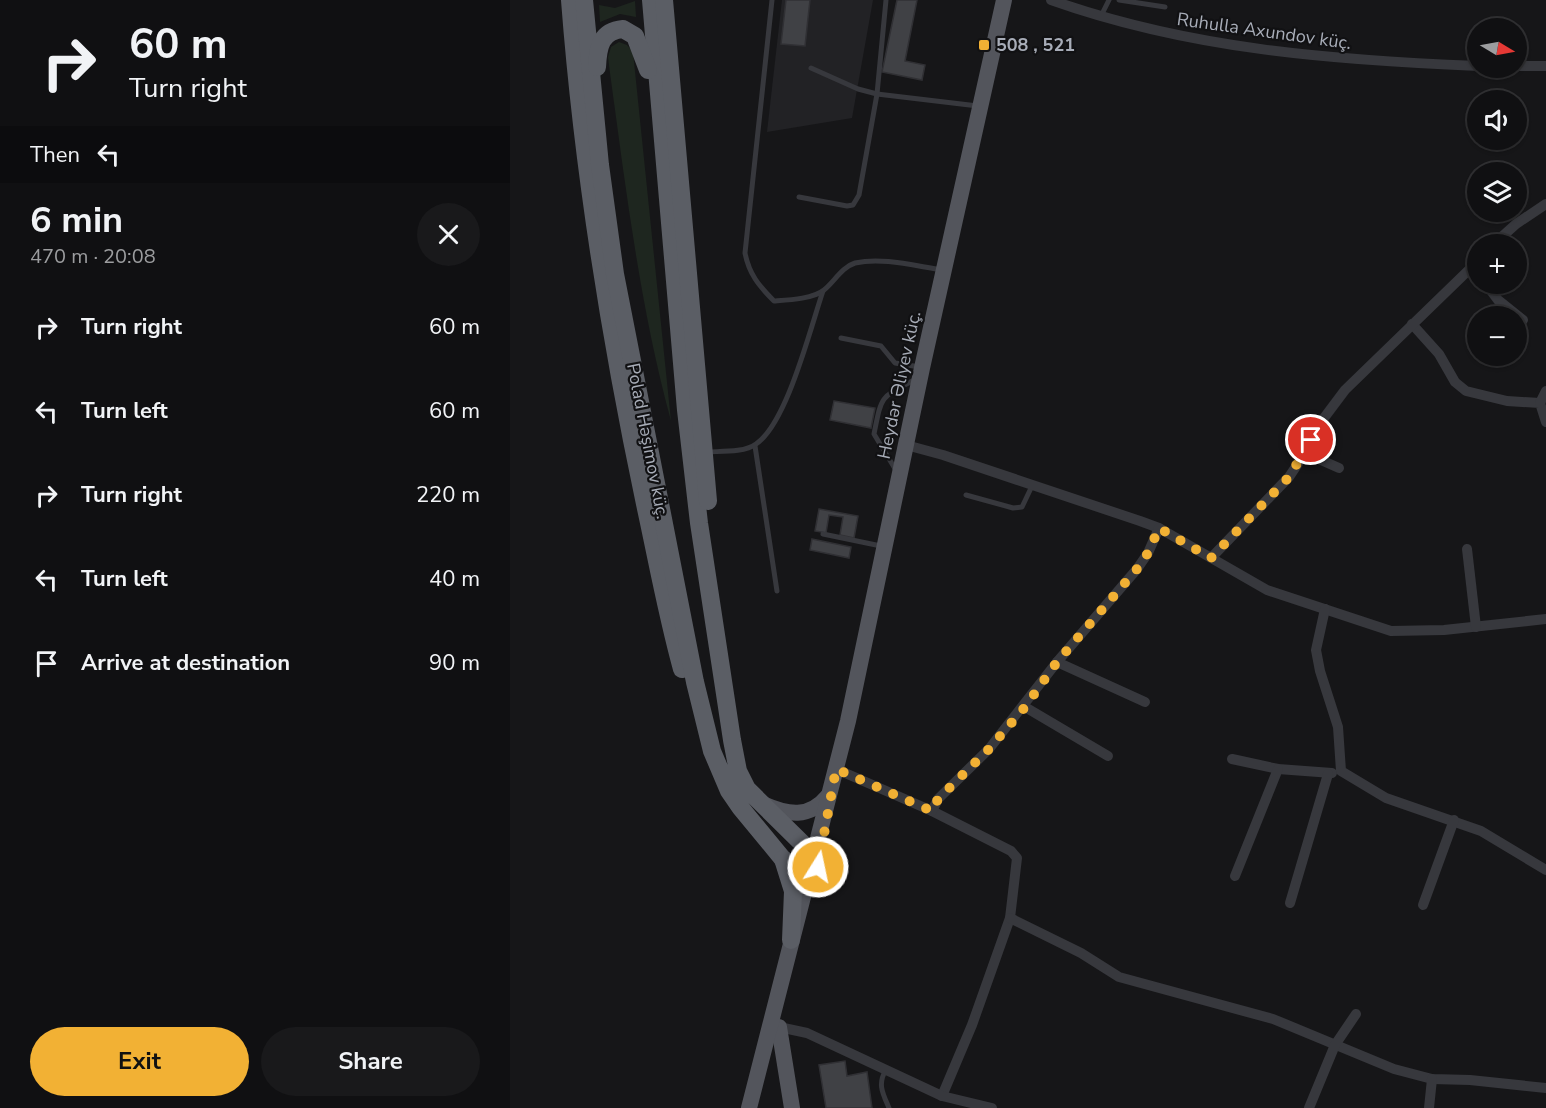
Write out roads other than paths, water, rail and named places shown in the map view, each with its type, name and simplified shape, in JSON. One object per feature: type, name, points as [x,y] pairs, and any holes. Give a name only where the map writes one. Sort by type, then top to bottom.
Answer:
[{"type":"highway","points":[[570,0],[584,154],[614,344],[675,644],[696,713],[712,751]]},
{"type":"highway","name":"Polad Həşimov küç.","points":[[584,0],[600,165],[615,274],[695,682],[712,751],[729,791],[782,858]]},
{"type":"highway","name":"Polad Həşimov küç.","points":[[651,0],[663,167],[686,410],[723,680],[738,771],[747,789],[758,802],[809,848],[818,867]]},
{"type":"highway","points":[[664,0],[723,680]]},
{"type":"highway","points":[[600,165],[599,50],[605,34],[623,29],[635,36],[647,66],[663,167]]},
{"type":"highway","points":[[782,858],[802,871],[818,867]]},
{"type":"highway","points":[[782,858],[793,891],[791,940]]},
{"type":"main road","name":"Heydər Əliyev küç.","points":[[835,773],[1004,0]]},
{"type":"main road","points":[[749,1108],[835,773]]},
{"type":"main road","points":[[758,1108],[818,867],[835,773]]},
{"type":"main road","points":[[758,802],[796,814],[816,808],[829,795]]},
{"type":"main road","points":[[779,1027],[792,1108]]},
{"type":"street","name":"Ruhulla Axundov küç.","points":[[1051,0],[1100,18],[1180,38],[1306,56],[1467,65]]},
{"type":"street","points":[[1527,66],[1546,66]]},
{"type":"street","points":[[1505,234],[1546,204]]},
{"type":"street","points":[[1211,558],[1289,477],[1305,453],[1318,426],[1345,390],[1467,274]]},
{"type":"street","points":[[1494,294],[1506,306]]},
{"type":"street","points":[[1413,324],[1439,354],[1455,382],[1466,391],[1507,401],[1540,403]]},
{"type":"street","points":[[1546,391],[1540,403],[1546,422]]},
{"type":"street","points":[[906,445],[943,455],[1159,528],[1267,590],[1391,631],[1476,627],[1546,619]]},
{"type":"street","points":[[1305,453],[1339,468]]},
{"type":"street","points":[[932,811],[938,799],[989,749],[1025,707],[1057,662],[1137,569],[1148,553],[1159,528]]},
{"type":"street","points":[[1467,549],[1476,627]]},
{"type":"street","points":[[1325,609],[1316,650],[1338,727],[1341,771]]},
{"type":"street","points":[[1057,662],[1145,702]]},
{"type":"street","points":[[1025,707],[1108,756]]},
{"type":"street","points":[[1233,759],[1278,769],[1328,774],[1341,771],[1386,798],[1454,820],[1499,841],[1546,870]]},
{"type":"street","points":[[1235,876],[1278,769]]},
{"type":"street","points":[[835,773],[932,811],[1011,851],[1017,858],[1010,918],[972,1025],[942,1096]]},
{"type":"street","points":[[1290,903],[1328,774]]},
{"type":"street","points":[[1423,905],[1454,820]]},
{"type":"street","points":[[1010,918],[1081,953],[1119,977],[1273,1019],[1394,1069],[1432,1079],[1470,1080],[1546,1088]]},
{"type":"street","points":[[1309,1108],[1335,1045],[1356,1014]]},
{"type":"street","points":[[779,1027],[797,1029],[942,1096],[992,1108]]},
{"type":"street","points":[[1429,1108],[1432,1079]]},
{"type":"lane","points":[[772,0],[746,253],[748,268],[760,287],[774,301],[790,300],[823,291]]},
{"type":"lane","points":[[799,197],[853,205],[859,195],[877,94],[886,0]]},
{"type":"lane","points":[[1100,18],[1109,0]]},
{"type":"lane","points":[[1119,0],[1165,7]]},
{"type":"lane","points":[[811,68],[858,89],[877,94],[980,106]]},
{"type":"lane","points":[[703,452],[755,446],[769,432],[781,413],[823,291],[834,278],[853,264],[875,261],[944,270]]},
{"type":"lane","points":[[841,338],[874,343],[880,346],[895,363],[921,372]]},
{"type":"lane","points":[[900,477],[874,434],[884,396],[921,372]]},
{"type":"lane","points":[[755,446],[777,591]]},
{"type":"lane","points":[[966,495],[1013,508],[1022,507],[1032,486]]},
{"type":"lane","points":[[823,534],[886,547]]},
{"type":"lane","points":[[887,1069],[880,1078],[880,1086],[889,1108]]},
{"type":"place","name":"508 , 521","points":[[984,45]]}]
